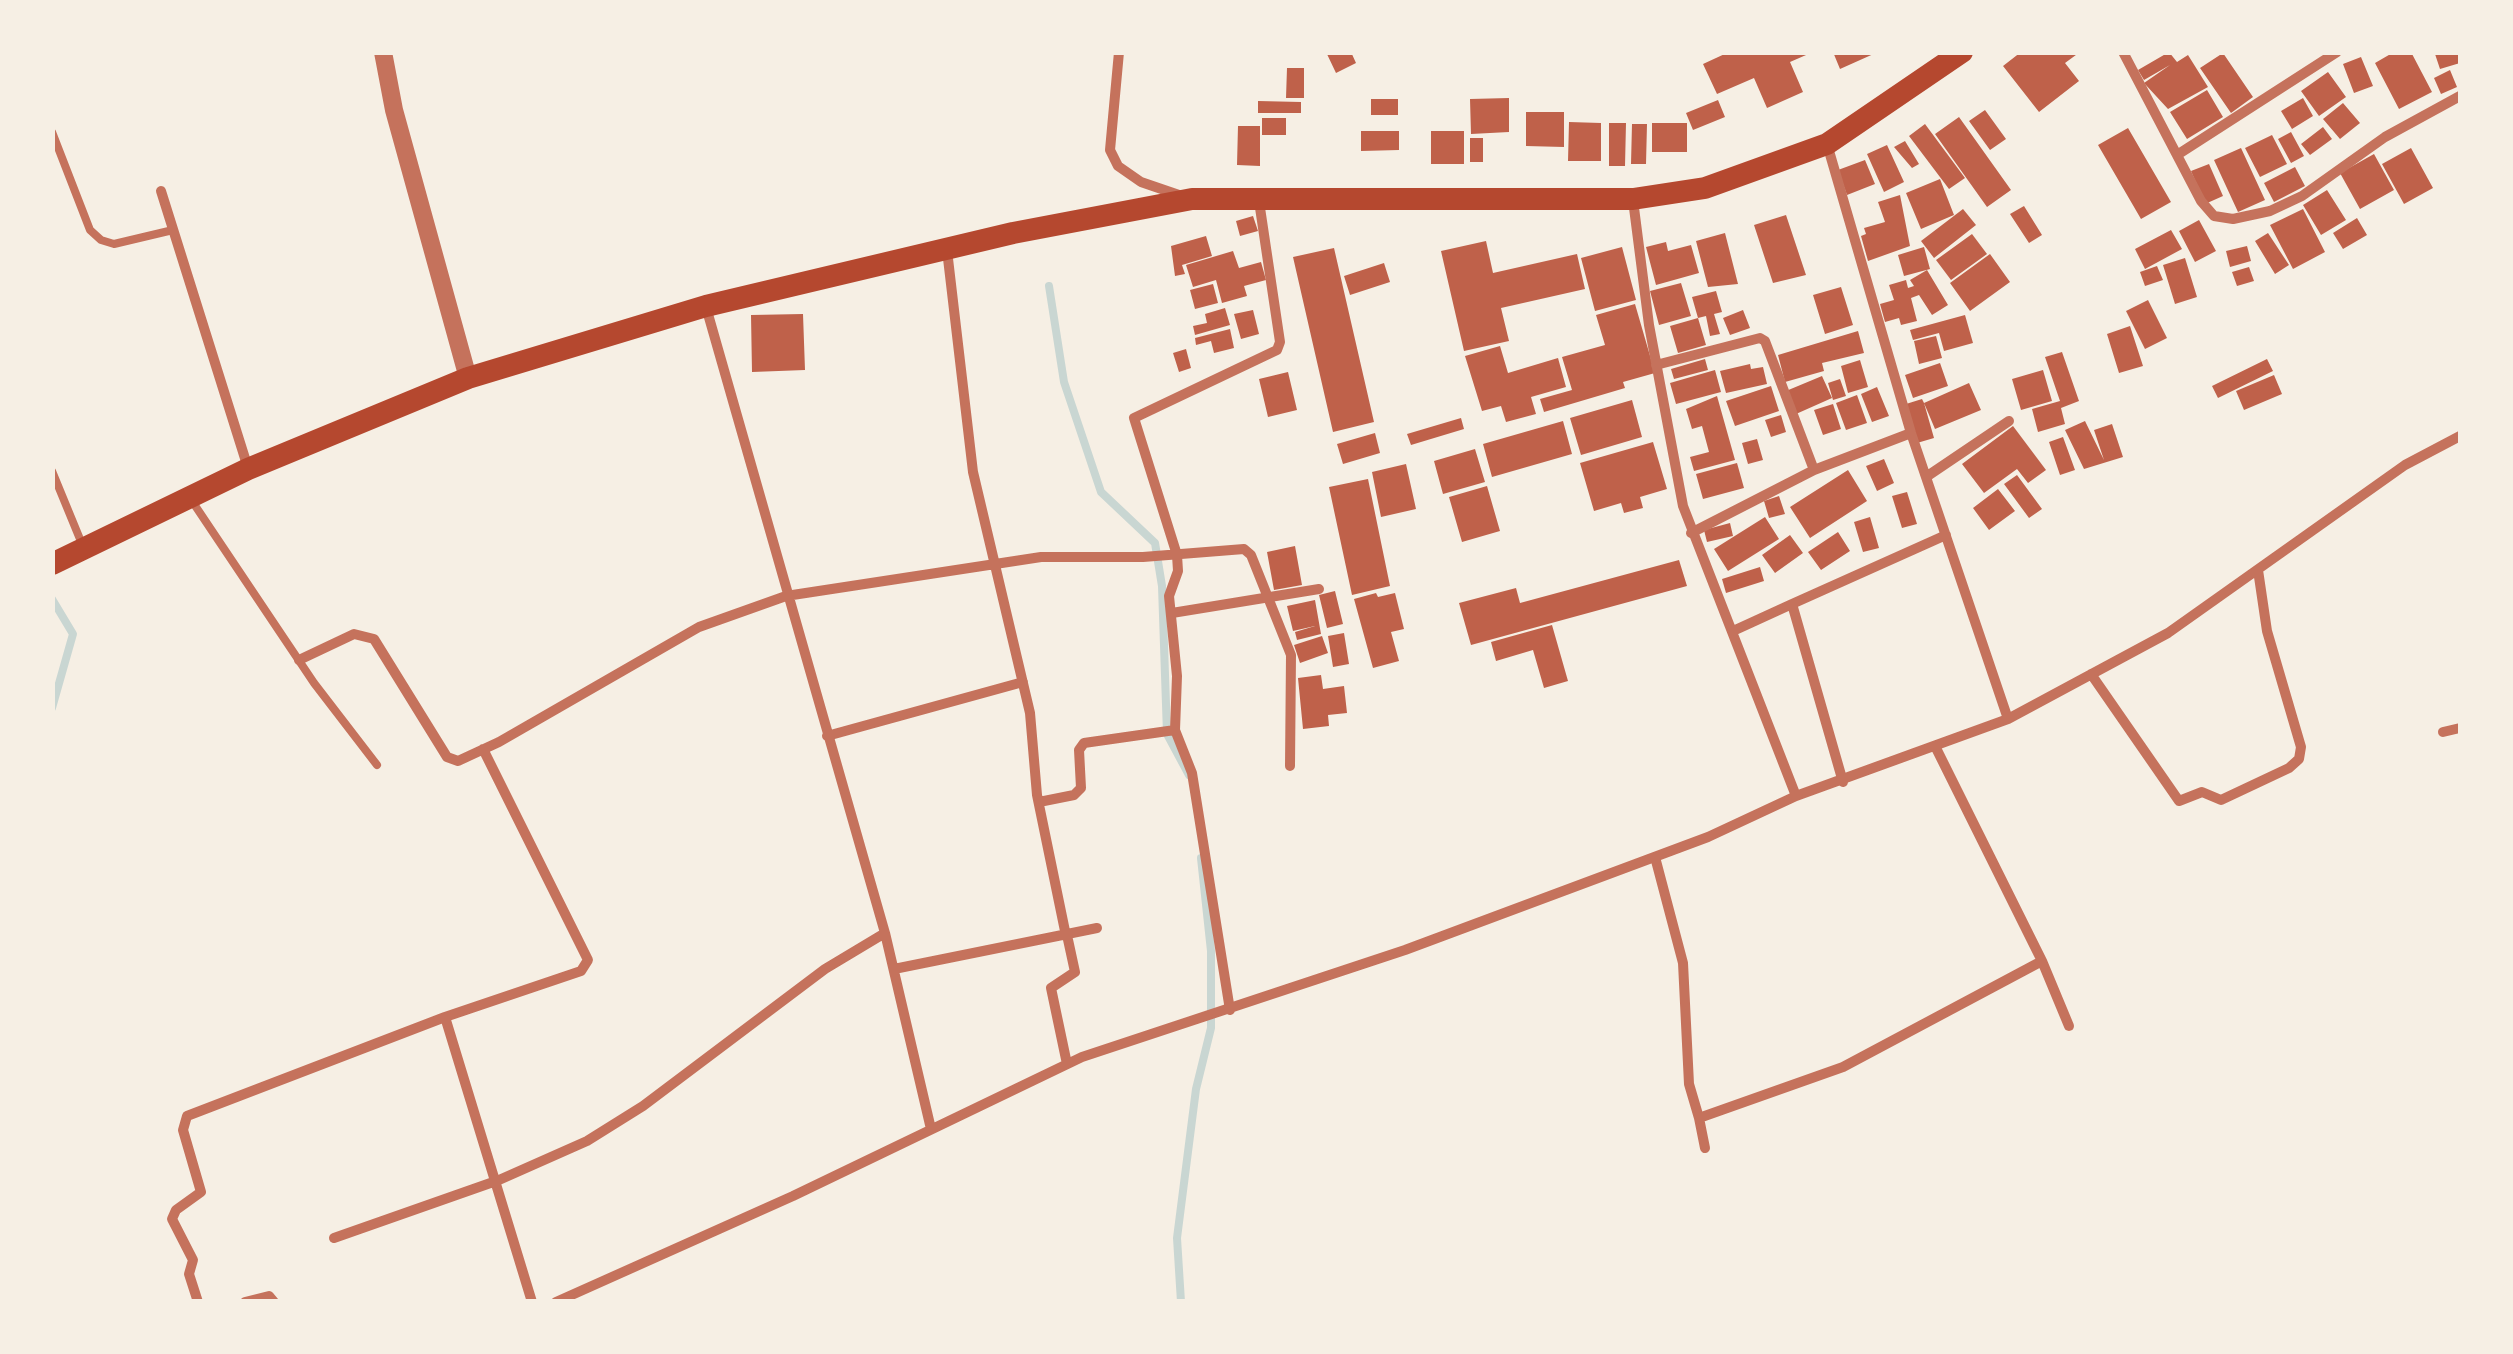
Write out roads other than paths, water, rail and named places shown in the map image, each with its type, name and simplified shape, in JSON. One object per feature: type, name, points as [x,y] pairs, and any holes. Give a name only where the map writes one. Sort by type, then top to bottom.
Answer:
[{"type":"main road","points":[[54,563],[248,469],[468,378],[706,306],[946,249],[1192,199],[1633,199],[1705,188],[1828,144],[1962,52]]},
{"type":"street","points":[[383,52],[394,110],[468,378]]},
{"type":"street","points":[[1119,52],[1110,150],[1118,166],[1140,182],[1192,199]]},
{"type":"street","points":[[2124,52],[2200,202],[2214,216],[2233,219],[2270,211],[2302,196],[2386,137],[2460,96]]},
{"type":"street","points":[[2177,155],[2338,52]]},
{"type":"street","points":[[1828,144],[1911,432],[2008,719]]},
{"type":"street","points":[[161,191],[248,469]]},
{"type":"street","points":[[1230,1010],[1192,773],[1175,730],[1169,596],[1178,571],[1177,555],[1134,418],[1277,350],[1280,342],[1258,196]]},
{"type":"street","points":[[1633,199],[1656,365],[1692,532],[1796,796]]},
{"type":"street","points":[[946,249],[965,426],[1023,682],[1039,802],[1076,972],[1051,988],[1067,1064]]},
{"type":"street","points":[[706,306],[885,934],[931,1130]]},
{"type":"street","points":[[1656,365],[1760,338],[1765,340],[1814,470]]},
{"type":"street","points":[[1926,477],[2008,421]]},
{"type":"street","points":[[1692,532],[1814,470],[1911,432]]},
{"type":"street","points":[[556,1302],[1067,1064],[1405,950],[1655,857],[1796,796],[2008,719],[2168,633],[2404,465],[2460,436]]},
{"type":"street","points":[[1733,631],[1946,536]]},
{"type":"street","points":[[299,660],[354,634],[374,638],[447,757],[458,760],[698,627],[786,596],[1041,557],[1143,557],[1244,549],[1251,555],[1292,656],[1290,766]]},
{"type":"street","points":[[2091,674],[2179,800],[2202,792],[2221,800],[2290,768],[2299,759],[2301,746],[2267,631],[2258,570]]},
{"type":"street","points":[[1172,613],[1320,589]]},
{"type":"street","points":[[1792,604],[1843,782]]},
{"type":"street","points":[[827,736],[1023,682]]},
{"type":"street","points":[[2443,732],[2460,728]]},
{"type":"street","points":[[1039,802],[1074,795],[1081,788],[1079,750],[1084,743],[1175,730]]},
{"type":"street","points":[[1935,746],[2070,1026]]},
{"type":"street","points":[[198,1302],[188,1274],[193,1260],[172,1219],[176,1210],[201,1192],[183,1130],[187,1116],[445,1017],[581,971],[588,960],[483,749]]},
{"type":"street","points":[[1655,857],[1684,963],[1689,1084],[1705,1148]]},
{"type":"street","points":[[894,969],[1097,928]]},
{"type":"street","points":[[334,1238],[498,1180],[587,1140],[643,1106],[789,994],[885,934]]},
{"type":"street","points":[[1700,1118],[1843,1066],[2042,962]]},
{"type":"street","points":[[445,1017],[498,1180],[532,1302]]},
{"type":"street","points":[[245,1302],[270,1296],[274,1302]]},
{"type":"lane","points":[[52,132],[90,230],[101,240],[114,244],[173,230]]},
{"type":"lane","points":[[52,471],[84,548]]},
{"type":"lane","points":[[190,497],[299,660],[376,765]]},
{"type":"waterway","points":[[1049,286],[1064,382],[1101,492],[1155,543],[1162,586],[1167,734],[1189,775]]},
{"type":"waterway","points":[[52,599],[73,634],[52,708]]},
{"type":"waterway","points":[[1181,1302],[1177,1238],[1196,1089],[1211,1028],[1211,951],[1201,858]]}]
